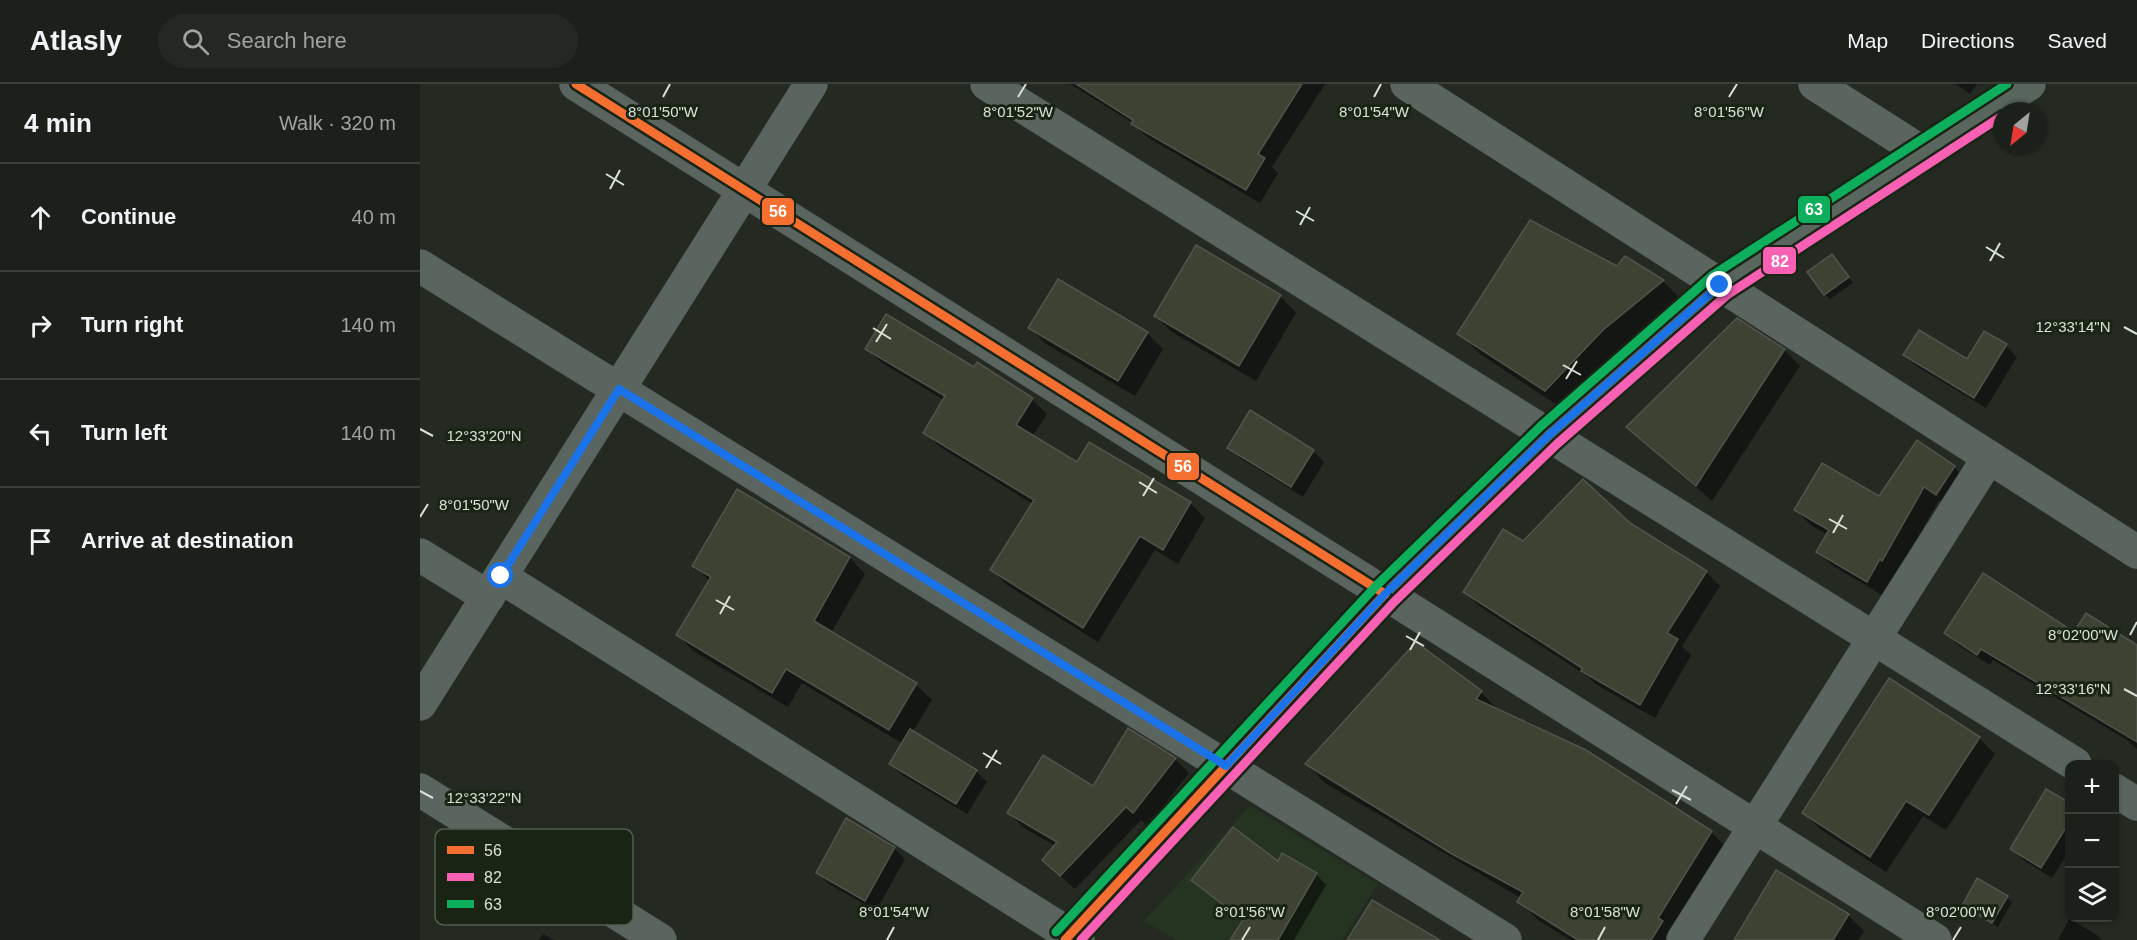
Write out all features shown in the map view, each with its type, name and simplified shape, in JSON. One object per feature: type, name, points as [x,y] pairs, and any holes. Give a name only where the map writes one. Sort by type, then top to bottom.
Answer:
[{"type":"main road","points":[[1071,938],[1385,594],[1549,435],[1720,285],[2029,84]]},
{"type":"street","points":[[576,84],[1935,940]]},
{"type":"street","points":[[420,704],[811,84]]},
{"type":"street","points":[[987,84],[2067,760]]},
{"type":"street","points":[[1407,84],[2137,552]]},
{"type":"street","points":[[1815,84],[1923,153]]},
{"type":"street","points":[[420,266],[1505,940]]},
{"type":"street","points":[[1683,940],[1989,457]]},
{"type":"street","points":[[420,555],[494,587],[1071,938]]},
{"type":"street","points":[[420,790],[482,829]]},
{"type":"street","points":[[2119,793],[2137,804]]},
{"type":"street","points":[[633,923],[660,940]]},
{"type":"shaded area","points":[[1250,806],[1378,884],[1342,940],[1176,940],[1144,921]]},
{"type":"building","points":[[1076,84],[1302,84],[1258,154],[1265,158],[1246,190],[1131,124],[1133,120]]},
{"type":"building","points":[[1530,220],[1617,266],[1625,256],[1664,280],[1603,330],[1545,391],[1457,334]]},
{"type":"building","points":[[1196,245],[1281,295],[1239,366],[1154,316]]},
{"type":"building","points":[[1832,254],[1849,277],[1824,295],[1807,272]]},
{"type":"building","points":[[1058,279],[1148,332],[1118,381],[1028,328]]},
{"type":"building","points":[[886,314],[974,367],[977,362],[1033,398],[1016,425],[1077,462],[1089,442],[1191,502],[1163,550],[1140,536],[1083,628],[990,570],[1034,500],[923,433],[945,396],[865,349]]},
{"type":"building","points":[[1737,318],[1785,349],[1696,486],[1626,427]]},
{"type":"building","points":[[1919,330],[1967,359],[1984,331],[2007,344],[1974,398],[1903,355]]},
{"type":"building","points":[[1250,410],[1314,450],[1291,487],[1227,448]]},
{"type":"building","points":[[1917,440],[1955,466],[1936,495],[1924,487],[1882,561],[1880,559],[1867,582],[1816,552],[1829,530],[1794,510],[1822,463],[1879,496]]},
{"type":"building","points":[[1583,479],[1630,523],[1707,571],[1667,633],[1678,639],[1640,705],[1581,671],[1582,668],[1463,592],[1503,529],[1523,541]]},
{"type":"building","points":[[737,489],[850,557],[814,621],[917,683],[889,730],[786,669],[772,693],[676,635],[711,577],[692,566]]},
{"type":"building","points":[[1983,573],[2074,632],[2086,613],[2137,645],[2137,742],[1981,649],[1977,655],[1944,633]]},
{"type":"building","points":[[1416,642],[1482,691],[1476,699],[1586,750],[1712,831],[1658,918],[1663,921],[1651,940],[1578,940],[1517,902],[1523,892],[1452,854],[1305,764]]},
{"type":"building","points":[[1889,678],[1980,737],[1929,815],[1906,801],[1870,857],[1802,813]]},
{"type":"building","points":[[1128,728],[1176,758],[1133,813],[1126,807],[1060,876],[1042,860],[1057,842],[1007,813],[1043,755],[1093,786]]},
{"type":"building","points":[[910,729],[977,770],[956,804],[889,764]]},
{"type":"building","points":[[2046,789],[2065,800],[2065,829],[2041,868],[2010,849]]},
{"type":"building","points":[[846,818],[895,847],[865,901],[816,873]]},
{"type":"building","points":[[1233,827],[1278,861],[1282,853],[1317,873],[1278,940],[1230,940],[1243,920],[1191,880]]},
{"type":"building","points":[[1776,870],[1849,914],[1833,940],[1734,940]]},
{"type":"building","points":[[1977,878],[2008,896],[1992,923],[1962,906]]},
{"type":"building","points":[[1372,900],[1440,940],[1347,940]]},
{"type":"transit line","name":"56","points":[[576,84],[1385,594]]},
{"type":"transit line","name":"63","points":[[1056,932],[1376,586],[1541,426],[1713,275],[2007,84]]},
{"type":"transit line","name":"82","points":[[1081,940],[1394,602],[1557,444],[1727,295],[1993,122]]},
{"type":"transit line","name":"56","points":[[1065,940],[1385,594]]},
{"type":"route","points":[[501,576],[619,389],[1226,766],[1385,594],[1549,435],[1720,285]]}]
